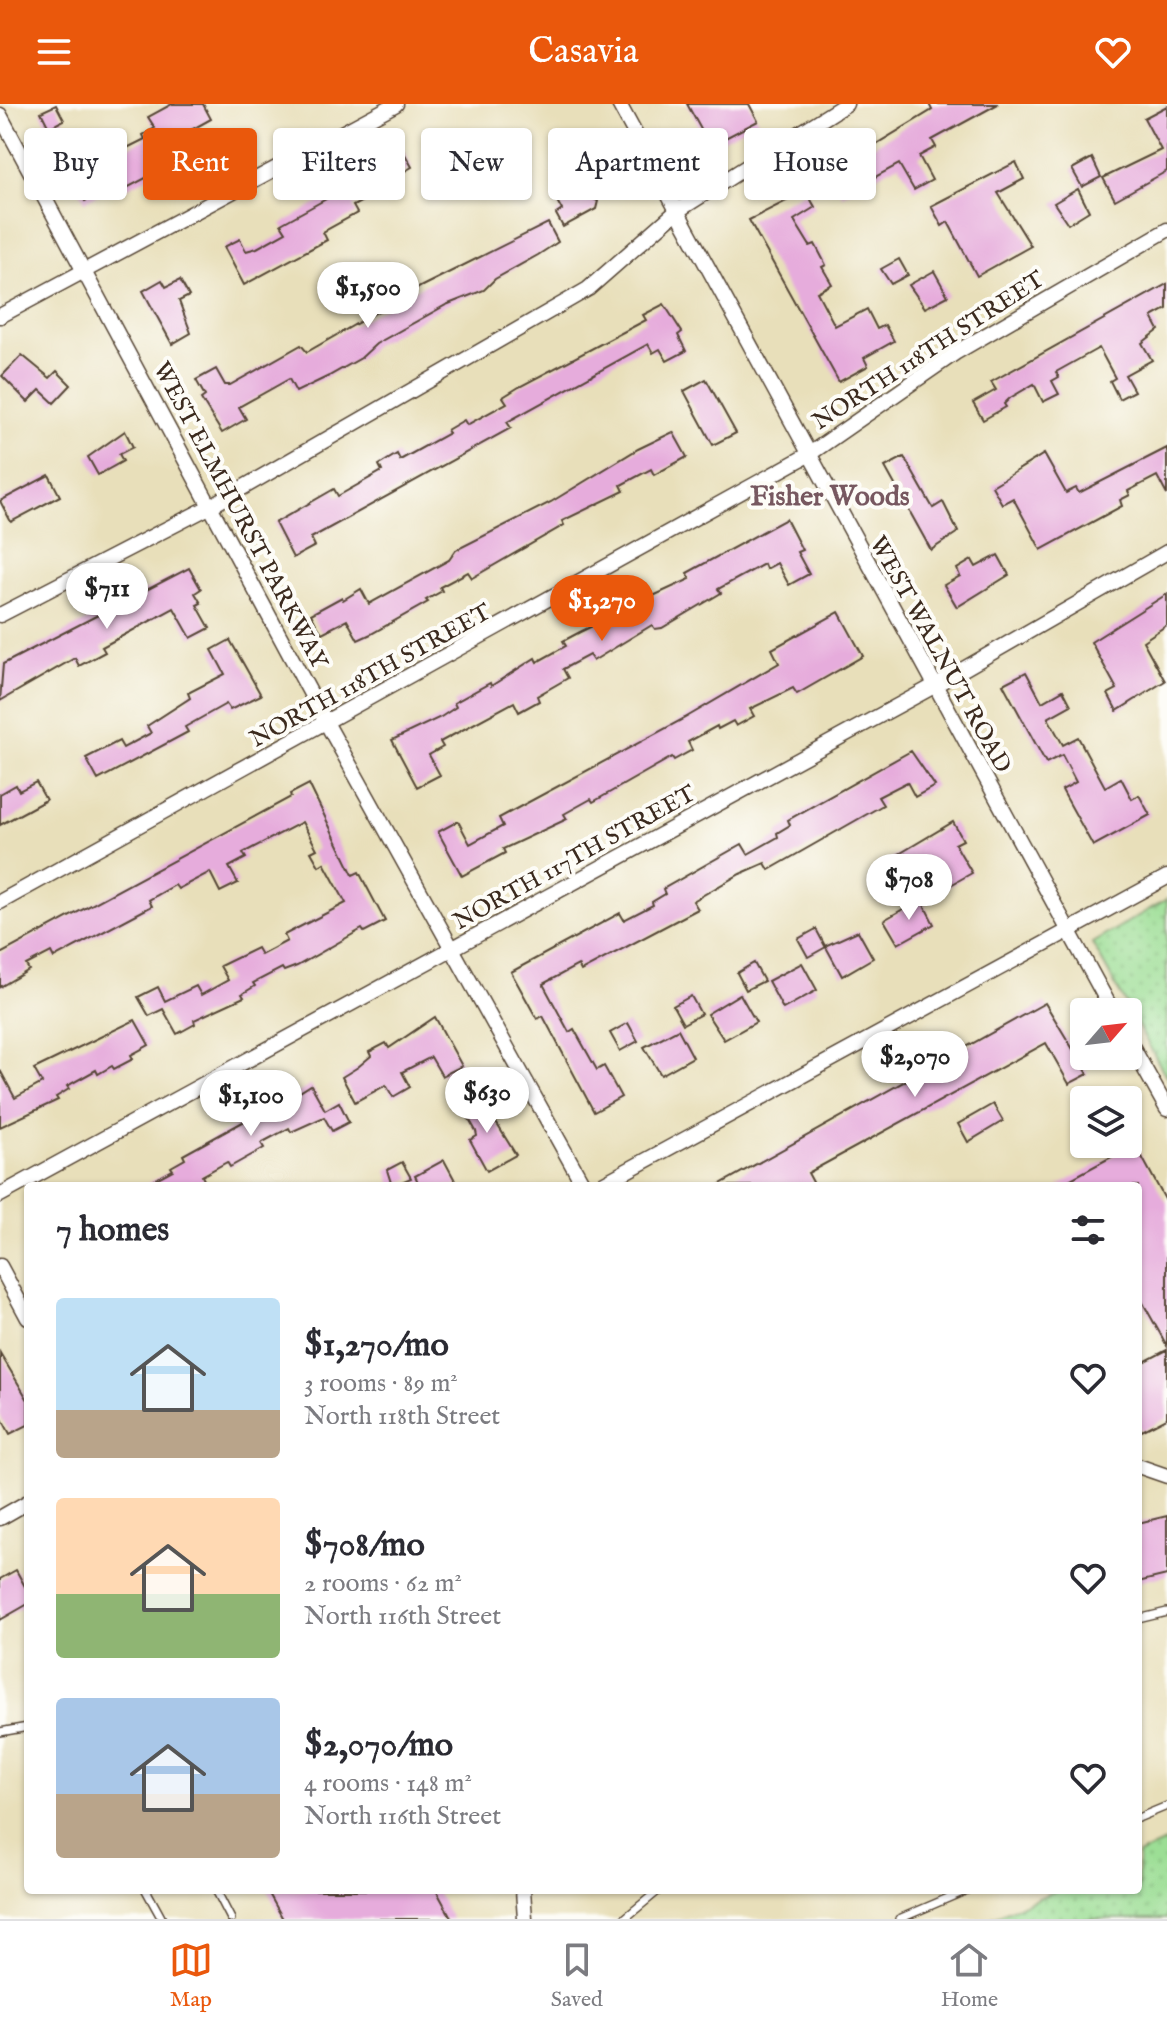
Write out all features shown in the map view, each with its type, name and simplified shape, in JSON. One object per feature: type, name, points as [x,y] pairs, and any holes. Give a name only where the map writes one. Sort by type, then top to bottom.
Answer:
[{"type":"street","points":[[0,316],[396,104]]},
{"type":"street","name":"WEST WALNUT ROAD","points":[[619,104],[1105,998]]},
{"type":"street","points":[[0,615],[211,506],[588,289],[677,211],[846,104]]},
{"type":"street","name":"WEST ELMHURST PARKWAY","points":[[0,115],[327,724],[582,1182]]},
{"type":"street","name":"NORTH 118TH STREET","points":[[0,902],[327,724],[808,455],[955,353],[1167,230]]},
{"type":"street","name":"NORTH 117TH STREET","points":[[0,1195],[934,686],[1167,552]]},
{"type":"street","points":[[606,1182],[1167,877]]},
{"type":"street","points":[[1142,1064],[1167,1109]]},
{"type":"street","points":[[0,1266],[24,1311]]},
{"type":"street","points":[[1142,1467],[1167,1476]]},
{"type":"street","points":[[0,1518],[24,1504]]},
{"type":"street","points":[[523,1894],[525,1919]]},
{"type":"lane","points":[[1142,1618],[1167,1612]]},
{"type":"lane","points":[[0,1732],[24,1728]]},
{"type":"lane","points":[[1142,1816],[1167,1806]]},
{"type":"lane","points":[[148,1894],[162,1919]]},
{"type":"lane","points":[[218,1894],[231,1919]]},
{"type":"lane","points":[[624,1919],[654,1894]]},
{"type":"lane","points":[[899,1919],[958,1894]]},
{"type":"green space","points":[[1167,899],[1167,1078],[1142,1033],[1142,998],[1123,998],[1092,943]]},
{"type":"green space","points":[[1167,1842],[1167,1919],[990,1919],[1048,1894],[1142,1894],[1142,1853]]},
{"type":"building","points":[[172,104],[203,104],[211,119],[195,128],[155,128],[148,117]]},
{"type":"building","points":[[687,104],[749,104],[758,121],[728,137],[728,128],[700,128]]},
{"type":"building","points":[[929,104],[998,104],[932,140],[936,147],[919,156],[932,180],[914,190],[899,164],[876,177],[876,144],[932,110]]},
{"type":"building","points":[[56,105],[64,120],[49,128],[41,112]]},
{"type":"building","points":[[1167,106],[1167,171],[1115,200],[1103,178],[1161,150],[1144,118]]},
{"type":"building","points":[[143,140],[143,180],[127,188],[127,148]]},
{"type":"building","points":[[405,154],[412,167],[405,171]]},
{"type":"building","points":[[1092,158],[1101,177],[1082,187],[1072,169]]},
{"type":"building","points":[[1016,162],[1024,179],[998,193],[1031,246],[977,276],[948,222],[942,226],[931,206]]},
{"type":"building","points":[[1078,189],[1089,211],[1068,224],[1054,203]]},
{"type":"building","points":[[324,200],[364,200],[353,206],[357,213],[323,232],[327,240],[244,285],[224,247],[240,239],[246,251],[257,248],[286,232],[281,224]]},
{"type":"building","points":[[788,200],[811,200],[815,207],[794,220],[810,246],[815,244],[826,265],[822,267],[832,284],[817,292],[835,326],[867,309],[877,329],[885,325],[894,341],[864,358],[868,366],[839,382],[749,220]]},
{"type":"building","points":[[557,201],[598,201],[596,209],[563,227],[556,214],[562,210]]},
{"type":"building","points":[[548,223],[558,242],[495,279],[484,290],[446,305],[376,344],[361,358],[296,392],[289,379],[239,407],[246,419],[222,433],[201,399],[205,396],[196,380],[216,369],[225,385],[230,385],[301,345],[307,352],[422,286]]},
{"type":"building","points":[[899,259],[908,275],[891,284],[881,269]]},
{"type":"building","points":[[934,271],[948,296],[925,308],[909,285]]},
{"type":"building","points":[[162,280],[166,287],[180,280],[189,296],[179,301],[191,333],[172,344],[143,291]]},
{"type":"building","points":[[1167,284],[1167,309],[1152,317],[1159,330],[1142,343],[1152,360],[1125,375],[1134,391],[1119,399],[1110,381],[1115,378],[1099,348],[1056,372],[1059,377],[1052,381],[1059,394],[1043,402],[1034,384],[1010,398],[1004,404],[1006,407],[983,420],[973,403],[996,390],[991,382]]},
{"type":"building","points":[[664,304],[682,332],[678,335],[686,351],[667,361],[660,349],[653,353],[648,344],[507,422],[511,428],[311,538],[315,546],[293,558],[275,523],[334,489],[338,496],[382,471],[379,465],[397,454],[400,460],[449,433],[447,430],[464,420],[467,425],[507,403],[503,397],[646,320],[643,315]]},
{"type":"building","points":[[22,355],[50,378],[57,371],[71,385],[54,403],[40,390],[28,402],[2,376]]},
{"type":"building","points":[[706,379],[736,433],[713,445],[684,391]]},
{"type":"building","points":[[125,431],[133,447],[119,454],[123,461],[98,475],[88,457]]},
{"type":"building","points":[[673,432],[687,457],[654,475],[651,469],[621,485],[624,491],[562,521],[564,525],[472,578],[468,572],[440,587],[442,591],[426,600],[428,602],[371,634],[358,640],[347,620],[322,633],[316,624],[311,614],[342,597],[343,600],[361,589],[369,604],[449,560],[456,550],[551,502],[638,449]]},
{"type":"building","points":[[1167,448],[1167,495],[1157,476],[1128,491],[1130,495],[1120,500],[1122,506],[1041,550],[1013,498],[1002,504],[992,486],[1044,454],[1066,493],[1076,488],[1079,493]]},
{"type":"building","points":[[904,457],[933,508],[943,502],[958,532],[931,550],[885,467]]},
{"type":"building","points":[[49,475],[60,496],[11,522],[0,501]]},
{"type":"building","points":[[786,519],[802,550],[797,552],[809,574],[789,585],[777,563],[766,569],[764,564],[718,589],[721,593],[662,628],[655,629],[652,625],[593,661],[589,655],[563,669],[568,678],[537,696],[539,701],[519,712],[514,702],[440,742],[443,747],[429,755],[440,775],[417,787],[392,740],[441,717],[456,707],[454,703],[490,683],[491,686],[535,658],[537,662],[566,646],[563,641],[613,616],[615,619],[642,605],[640,602],[690,579],[687,573]]},
{"type":"building","points":[[998,555],[1009,575],[957,607],[944,585],[960,576],[957,569],[972,560],[976,567]]},
{"type":"building","points":[[189,568],[201,589],[195,593],[201,603],[197,605],[210,628],[191,638],[174,608],[102,647],[105,652],[79,666],[75,658],[0,701],[3,664]]},
{"type":"building","points":[[1167,594],[1167,625],[1143,641],[1165,681],[1117,711],[1108,694],[1117,689],[1091,642]]},
{"type":"building","points":[[839,612],[863,656],[797,694],[793,688],[750,709],[754,716],[736,726],[733,721],[718,729],[717,726],[688,742],[692,750],[674,760],[672,757],[593,802],[591,799],[564,814],[567,819],[503,849],[505,853],[462,876],[438,832],[458,821],[470,844],[503,826],[499,818],[685,718],[779,663],[772,649]]},
{"type":"building","points":[[230,640],[261,695],[230,710],[226,704],[185,727],[188,732],[98,780],[86,758],[119,741],[123,748],[151,733],[147,726],[190,698],[188,693],[225,674],[212,650]]},
{"type":"building","points":[[1026,672],[1042,702],[1063,690],[1071,705],[1048,718],[1063,745],[1078,737],[1105,787],[1121,778],[1132,799],[1139,795],[1150,815],[1093,846],[1062,790],[1076,782],[1062,755],[1046,763],[1003,684]]},
{"type":"building","points":[[911,751],[935,786],[915,797],[907,782],[878,797],[883,805],[769,870],[765,863],[740,874],[693,901],[698,909],[581,971],[578,965],[543,984],[569,1032],[574,1029],[597,1070],[604,1066],[621,1097],[594,1112],[543,1016],[537,1019],[511,972],[620,913],[624,920],[653,905],[652,902],[665,894],[663,889],[742,844],[748,854],[778,837],[777,833],[790,825],[788,820]]},
{"type":"building","points":[[36,782],[46,800],[0,825],[0,794],[16,785],[19,791]]},
{"type":"building","points":[[309,784],[353,875],[359,872],[385,921],[364,932],[362,929],[297,966],[284,971],[282,968],[253,983],[255,986],[242,994],[244,997],[194,1020],[195,1024],[177,1034],[163,1009],[149,1016],[138,997],[158,987],[165,1001],[196,986],[201,995],[228,980],[220,966],[257,948],[261,955],[287,941],[284,935],[346,903],[324,863],[319,866],[311,852],[317,849],[302,822],[243,853],[246,858],[229,867],[238,883],[220,892],[210,872],[178,889],[175,885],[149,900],[152,906],[54,958],[51,952],[26,965],[29,970],[0,987],[0,954],[291,797],[290,794]]},
{"type":"building","points":[[953,822],[963,840],[955,844],[972,873],[940,891],[925,863],[899,878],[889,860]]},
{"type":"building","points":[[921,899],[934,924],[898,944],[884,920]]},
{"type":"building","points":[[816,929],[825,946],[858,931],[873,958],[842,976],[826,947],[808,957],[798,939]]},
{"type":"building","points":[[754,963],[764,981],[746,990],[737,973]]},
{"type":"building","points":[[802,963],[817,990],[783,1009],[768,981]]},
{"type":"building","points":[[740,994],[756,1022],[724,1040],[707,1014]]},
{"type":"building","points":[[691,996],[701,1014],[683,1024],[673,1006]]},
{"type":"building","points":[[1045,1003],[1070,1044],[1070,1070],[1086,1070],[1088,1074],[1069,1084],[1046,1043],[808,1173],[813,1182],[724,1182]]},
{"type":"building","points":[[435,1017],[462,1066],[442,1076],[431,1057],[402,1072],[410,1087],[393,1097],[386,1085],[355,1102],[342,1077],[371,1056],[369,1052],[386,1043],[389,1048]]},
{"type":"building","points":[[135,1020],[149,1045],[131,1055],[133,1059],[98,1074],[96,1070],[67,1086],[69,1089],[56,1097],[58,1100],[0,1127],[0,1070],[15,1098],[42,1083],[34,1069]]},
{"type":"building","points":[[628,1023],[638,1041],[620,1051],[610,1033]]},
{"type":"building","points":[[678,1029],[693,1057],[661,1075],[644,1047]]},
{"type":"building","points":[[311,1085],[325,1110],[339,1102],[349,1122],[332,1131],[324,1117],[291,1132],[289,1128],[261,1143],[264,1148],[230,1167],[227,1162],[202,1176],[205,1182],[150,1182],[173,1170],[171,1167],[185,1159],[183,1155],[250,1118],[265,1114]]},
{"type":"building","points":[[479,1095],[516,1155],[487,1171],[470,1140],[477,1136],[476,1131],[461,1105]]},
{"type":"building","points":[[993,1104],[1003,1121],[968,1142],[958,1124]]},
{"type":"building","points":[[1142,1157],[1167,1203],[1167,1346],[1142,1301],[1142,1182],[1065,1182],[1109,1158]]},
{"type":"building","points":[[444,1160],[456,1182],[418,1182],[415,1176]]},
{"type":"building","points":[[402,1162],[411,1178],[391,1182],[387,1170]]},
{"type":"building","points":[[1167,1350],[1167,1418],[1142,1431],[1142,1363]]},
{"type":"building","points":[[0,1353],[24,1393],[24,1427],[10,1434],[0,1415]]},
{"type":"building","points":[[1167,1516],[1167,1575],[1142,1581],[1142,1522]]},
{"type":"building","points":[[16,1570],[24,1585],[24,1606],[0,1620],[0,1579]]},
{"type":"building","points":[[269,1894],[438,1894],[452,1919],[283,1919]]},
{"type":"district","name":"Fisher Woods","points":[[830,495]]}]
